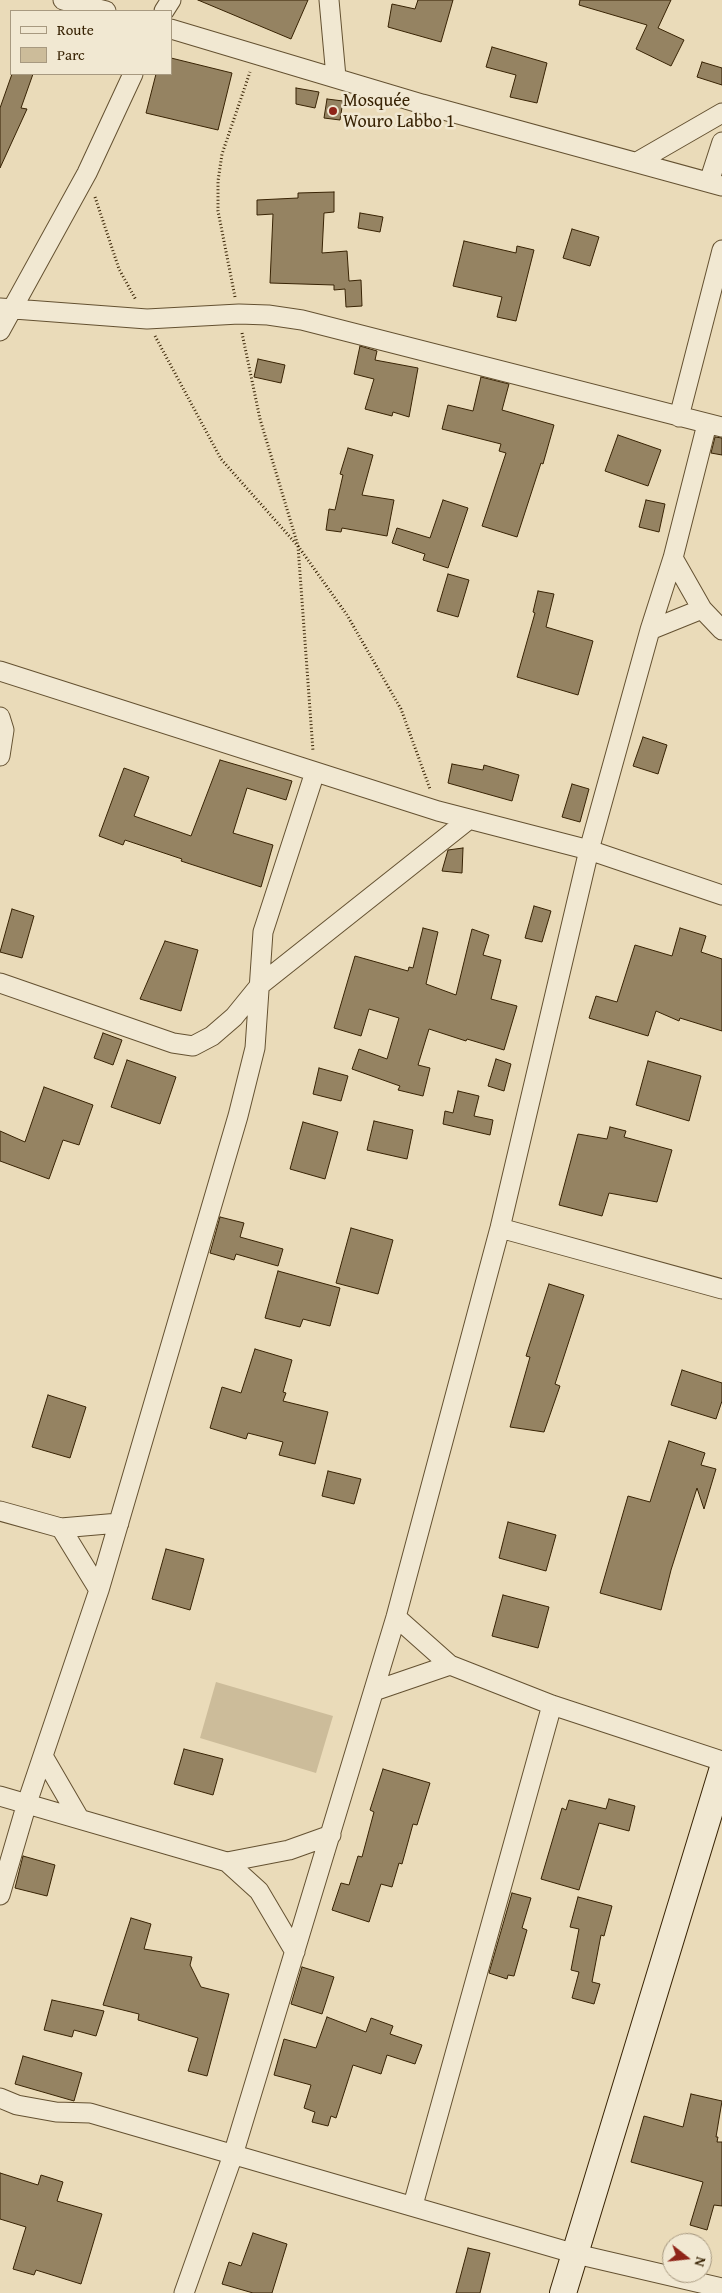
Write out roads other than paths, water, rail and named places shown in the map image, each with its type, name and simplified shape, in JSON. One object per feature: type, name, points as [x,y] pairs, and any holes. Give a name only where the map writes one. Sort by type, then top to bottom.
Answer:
[{"type":"main road","points":[[563,2293],[722,1771]]},
{"type":"street","points":[[63,0],[102,10]]},
{"type":"street","points":[[329,0],[336,77]]},
{"type":"street","points":[[172,29],[422,104],[715,184],[722,142]]},
{"type":"street","points":[[0,331],[6,309],[87,173],[133,75]]},
{"type":"street","points":[[637,162],[722,113]]},
{"type":"street","points":[[679,417],[722,250]]},
{"type":"street","points":[[6,309],[147,319],[238,314],[268,315],[302,320],[714,425],[650,630],[589,850],[500,1228],[396,1618],[233,2155],[184,2293]]},
{"type":"street","points":[[673,558],[702,610],[722,630]]},
{"type":"street","points":[[650,630],[702,610]]},
{"type":"street","points":[[0,671],[438,811],[589,850],[722,895]]},
{"type":"street","points":[[0,717],[4,730],[0,756]]},
{"type":"street","points":[[0,1895],[27,1803],[119,1523],[256,1048],[263,932],[315,772]]},
{"type":"street","points":[[0,982],[173,1043],[193,1046],[212,1036],[234,1017],[260,985],[468,820]]},
{"type":"street","points":[[500,1228],[722,1289]]},
{"type":"street","points":[[0,1511],[61,1528],[119,1523]]},
{"type":"street","points":[[61,1528],[98,1590]]},
{"type":"street","points":[[396,1618],[450,1665],[552,1705],[722,1761]]},
{"type":"street","points":[[374,1691],[450,1665]]},
{"type":"street","points":[[413,2205],[552,1705]]},
{"type":"street","points":[[43,1756],[79,1818]]},
{"type":"street","points":[[0,1796],[227,1862],[260,1891],[295,1952]]},
{"type":"street","points":[[227,1862],[289,1850],[331,1835]]},
{"type":"street","points":[[0,2098],[17,2105],[56,2112],[90,2114],[413,2205],[576,2254],[722,2288]]},
{"type":"place","name":"Mosquée Wouro Labbo 1","points":[[333,111]]}]
